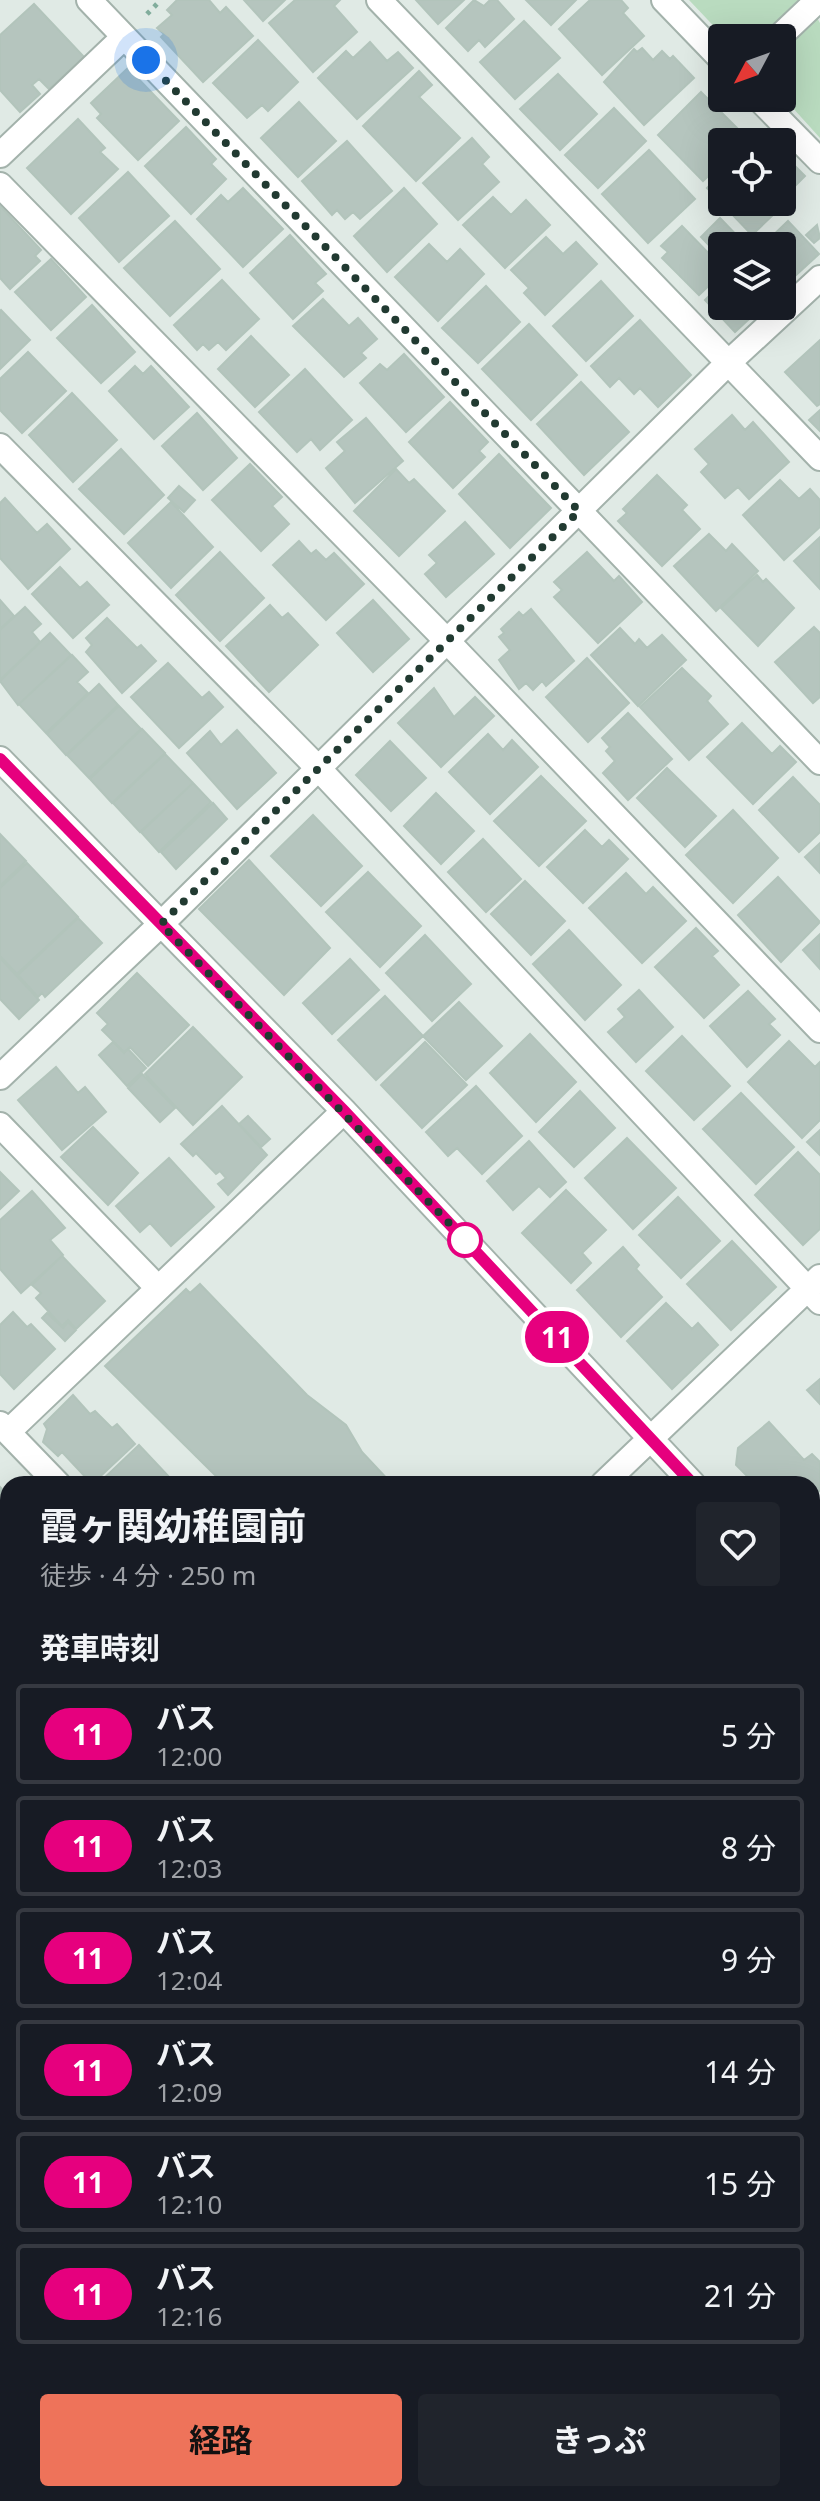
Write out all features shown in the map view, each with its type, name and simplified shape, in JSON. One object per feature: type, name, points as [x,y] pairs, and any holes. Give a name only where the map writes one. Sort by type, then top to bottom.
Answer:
[{"type":"street","points":[[89,0],[820,762]]},
{"type":"street","points":[[379,0],[820,458]]},
{"type":"street","points":[[664,0],[708,46]]},
{"type":"street","points":[[793,24],[818,0]]},
{"type":"street","points":[[0,155],[124,37]]},
{"type":"street","points":[[772,112],[820,161]]},
{"type":"street","points":[[0,185],[447,641],[820,1030]]},
{"type":"street","points":[[0,1077],[161,924],[728,363],[820,278]]},
{"type":"street","points":[[0,446],[318,768],[817,1290],[611,1476]]},
{"type":"street","points":[[0,759],[344,1111],[686,1476]]},
{"type":"street","points":[[50,1476],[4,1428],[344,1111]]},
{"type":"street","points":[[0,1125],[157,1287]]},
{"type":"green space","points":[[689,0],[798,0],[774,24],[712,24]]},
{"type":"green space","points":[[816,16],[820,23],[820,138],[796,111],[796,37]]},
{"type":"building","points":[[177,0],[209,0],[220,13],[226,7],[253,36],[203,82],[161,37],[164,34],[157,28],[172,15],[167,10]]},
{"type":"building","points":[[244,0],[285,0],[263,21]]},
{"type":"building","points":[[295,0],[340,0],[334,6],[357,32],[313,72],[269,23]]},
{"type":"building","points":[[416,0],[464,0],[438,24]]},
{"type":"building","points":[[474,0],[484,6],[490,0],[497,0],[514,19],[485,47],[479,40],[468,51],[446,28]]},
{"type":"building","points":[[526,0],[576,0],[551,25]]},
{"type":"building","points":[[590,0],[621,0],[628,8],[623,13],[644,36],[602,75],[559,29]]},
{"type":"building","points":[[34,4],[84,57],[49,89],[39,79],[32,85],[40,94],[20,112],[0,90],[0,35]]},
{"type":"building","points":[[524,21],[560,58],[515,99],[480,62]]},
{"type":"building","points":[[258,40],[298,82],[268,111],[262,105],[247,118],[213,83]]},
{"type":"building","points":[[370,42],[387,61],[398,52],[413,68],[357,119],[318,78],[346,51],[353,58]]},
{"type":"building","points":[[642,48],[653,60],[662,51],[670,59],[673,56],[694,78],[644,125],[604,82],[634,49],[637,52]]},
{"type":"building","points":[[128,68],[179,121],[138,160],[97,118],[101,114],[91,103]]},
{"type":"building","points":[[419,71],[432,85],[419,97],[460,138],[416,181],[363,126]]},
{"type":"building","points":[[558,74],[597,114],[560,150],[520,109]]},
{"type":"building","points":[[701,92],[708,99],[708,112],[721,112],[737,128],[708,128],[708,176],[703,181],[658,135]]},
{"type":"building","points":[[299,102],[336,141],[298,177],[261,138]]},
{"type":"building","points":[[614,108],[646,141],[598,188],[565,155]]},
{"type":"building","points":[[78,119],[105,148],[100,152],[118,169],[71,214],[27,168]]},
{"type":"building","points":[[186,127],[216,159],[211,164],[226,179],[191,214],[145,166]]},
{"type":"building","points":[[472,138],[489,157],[482,164],[499,182],[458,220],[423,183]]},
{"type":"building","points":[[347,141],[392,191],[360,219],[353,212],[345,219],[337,210],[332,215],[302,181]]},
{"type":"building","points":[[649,150],[695,199],[648,243],[602,194]]},
{"type":"building","points":[[796,167],[805,176],[796,185]]},
{"type":"building","points":[[128,172],[169,216],[119,262],[79,218]]},
{"type":"building","points":[[243,188],[283,229],[243,267],[197,219],[221,195],[228,202]]},
{"type":"building","points":[[404,188],[437,224],[387,272],[354,236]]},
{"type":"building","points":[[493,197],[511,215],[526,200],[550,225],[505,268],[463,225]]},
{"type":"building","points":[[0,206],[41,250],[35,256],[40,261],[10,289],[0,278]]},
{"type":"building","points":[[734,216],[772,216],[755,232],[749,232]]},
{"type":"building","points":[[720,218],[734,232],[708,232],[708,244],[701,237]]},
{"type":"building","points":[[175,221],[220,269],[170,316],[124,268]]},
{"type":"building","points":[[788,221],[819,254],[796,275],[796,232],[777,232]]},
{"type":"building","points":[[817,225],[820,238],[814,243],[806,235]]},
{"type":"building","points":[[682,226],[708,253],[708,286],[699,295],[662,258],[668,252],[661,246]]},
{"type":"building","points":[[290,235],[326,274],[315,283],[323,291],[293,319],[250,273]]},
{"type":"building","points":[[546,237],[563,254],[576,242],[597,264],[545,315],[524,293],[529,288],[511,270]]},
{"type":"building","points":[[429,244],[447,262],[460,249],[484,274],[438,321],[395,277]]},
{"type":"building","points":[[51,259],[86,297],[51,330],[15,292]]},
{"type":"building","points":[[222,280],[259,319],[226,350],[218,342],[209,350],[203,344],[197,350],[174,325]]},
{"type":"building","points":[[601,281],[633,316],[586,361],[553,326]]},
{"type":"building","points":[[486,286],[520,322],[478,363],[442,328]]},
{"type":"building","points":[[323,299],[349,326],[358,318],[377,339],[361,353],[366,358],[344,377],[293,326]]},
{"type":"building","points":[[92,305],[135,352],[101,383],[57,338]]},
{"type":"building","points":[[0,311],[30,340],[0,369]]},
{"type":"building","points":[[640,320],[691,375],[658,407],[640,388],[634,394],[619,378],[610,387],[591,366]]},
{"type":"building","points":[[724,320],[748,320],[735,332]]},
{"type":"building","points":[[529,324],[577,375],[531,420],[482,369]]},
{"type":"building","points":[[251,336],[289,375],[255,407],[218,369]]},
{"type":"building","points":[[820,340],[820,404],[817,406],[785,372]]},
{"type":"building","points":[[28,352],[66,391],[22,433],[0,410],[0,379]]},
{"type":"building","points":[[404,354],[444,397],[406,432],[360,383],[380,364],[387,370]]},
{"type":"building","points":[[135,366],[143,374],[151,366],[189,407],[154,439],[109,391]]},
{"type":"building","points":[[305,369],[352,420],[320,450],[311,439],[297,452],[259,412]]},
{"type":"building","points":[[581,382],[629,432],[584,475],[537,424]]},
{"type":"building","points":[[72,393],[117,440],[73,482],[29,435]]},
{"type":"building","points":[[450,402],[488,442],[479,451],[485,457],[453,488],[409,442]]},
{"type":"building","points":[[820,410],[820,431],[809,420]]},
{"type":"building","points":[[197,413],[237,458],[203,490],[162,446]]},
{"type":"building","points":[[732,415],[745,430],[753,422],[789,462],[749,499],[738,487],[725,498],[701,472],[709,464],[695,449]]},
{"type":"building","points":[[366,418],[403,461],[355,503],[326,468],[345,451],[337,442]]},
{"type":"building","points":[[121,449],[164,495],[124,534],[79,489]]},
{"type":"building","points":[[499,454],[551,508],[510,548],[459,494]]},
{"type":"building","points":[[250,464],[282,497],[272,506],[289,524],[261,551],[212,500]]},
{"type":"building","points":[[396,469],[409,483],[414,479],[445,511],[399,556],[354,511]]},
{"type":"building","points":[[657,475],[687,505],[682,510],[700,529],[662,566],[618,521],[627,513],[623,509]]},
{"type":"building","points":[[780,480],[799,499],[810,489],[820,500],[820,527],[784,560],[743,515]]},
{"type":"building","points":[[179,486],[195,500],[184,512],[168,498]]},
{"type":"building","points":[[5,498],[37,533],[47,524],[70,549],[28,589],[0,558],[0,503]]},
{"type":"building","points":[[171,502],[213,547],[171,588],[128,543]]},
{"type":"building","points":[[465,522],[494,554],[446,597],[425,574],[437,563],[429,555]]},
{"type":"building","points":[[709,534],[726,551],[732,544],[758,571],[716,611],[674,566]]},
{"type":"building","points":[[820,537],[820,589],[794,561]]},
{"type":"building","points":[[299,541],[311,554],[316,550],[326,560],[334,553],[364,584],[326,620],[273,565]]},
{"type":"building","points":[[220,552],[264,598],[220,641],[176,595]]},
{"type":"building","points":[[587,552],[614,581],[619,576],[642,602],[598,643],[554,597],[562,590],[554,582]]},
{"type":"building","points":[[60,567],[80,588],[87,582],[109,605],[73,638],[32,594]]},
{"type":"building","points":[[757,575],[763,582],[766,579],[794,608],[758,646],[721,608]]},
{"type":"building","points":[[0,600],[14,616],[0,629]]},
{"type":"building","points":[[373,600],[409,639],[373,672],[337,633]]},
{"type":"building","points":[[270,605],[282,618],[288,613],[318,645],[269,692],[226,646]]},
{"type":"building","points":[[25,607],[41,624],[32,632],[40,642],[0,680],[0,630]]},
{"type":"building","points":[[531,609],[574,661],[546,686],[542,681],[533,690],[526,683],[519,689],[499,660],[510,650],[499,637],[504,633],[501,629],[519,612],[523,616]]},
{"type":"building","points":[[107,618],[137,648],[141,645],[156,661],[122,693],[86,652],[92,645],[86,638]]},
{"type":"building","points":[[814,627],[820,633],[820,697],[813,703],[775,662]]},
{"type":"building","points":[[620,628],[635,644],[639,639],[647,648],[662,635],[686,660],[638,706],[591,655]]},
{"type":"building","points":[[50,633],[71,655],[18,705],[0,681]]},
{"type":"building","points":[[72,655],[88,672],[77,682],[88,693],[46,733],[19,704]]},
{"type":"building","points":[[587,658],[629,703],[588,742],[546,697]]},
{"type":"building","points":[[168,663],[202,698],[209,692],[223,707],[179,748],[131,697]]},
{"type":"building","points":[[682,668],[711,696],[707,701],[728,724],[689,760],[640,707]]},
{"type":"building","points":[[99,684],[118,705],[66,755],[47,734]]},
{"type":"building","points":[[434,688],[454,717],[475,697],[494,716],[441,767],[398,723]]},
{"type":"building","points":[[119,706],[141,729],[89,778],[67,755]]},
{"type":"building","points":[[628,713],[672,759],[628,800],[603,773],[615,761],[606,751],[610,747],[602,738]]},
{"type":"building","points":[[742,723],[772,754],[780,746],[796,762],[753,804],[707,757]]},
{"type":"building","points":[[142,729],[165,753],[112,803],[90,779]]},
{"type":"building","points":[[237,730],[276,773],[237,809],[187,753],[210,731],[221,745]]},
{"type":"building","points":[[488,734],[503,750],[512,740],[538,767],[490,814],[449,772]]},
{"type":"building","points":[[390,741],[426,778],[391,811],[356,775]]},
{"type":"building","points":[[165,754],[193,783],[140,832],[113,803]]},
{"type":"building","points":[[667,768],[716,816],[685,847],[637,798]]},
{"type":"building","points":[[541,776],[586,821],[539,866],[494,821]]},
{"type":"building","points":[[793,777],[820,805],[820,832],[799,852],[759,810]]},
{"type":"building","points":[[193,783],[211,802],[159,852],[141,832]]},
{"type":"building","points":[[436,793],[474,831],[441,864],[404,826]]},
{"type":"building","points":[[213,803],[227,819],[176,869],[161,852]]},
{"type":"building","points":[[733,810],[778,858],[733,903],[686,855]]},
{"type":"building","points":[[313,815],[362,866],[321,906],[271,856]]},
{"type":"building","points":[[585,830],[602,847],[609,840],[628,859],[583,903],[547,867]]},
{"type":"building","points":[[0,834],[26,861],[0,886]]},
{"type":"building","points":[[483,839],[521,879],[486,912],[448,872]]},
{"type":"building","points":[[820,843],[820,873],[805,857]]},
{"type":"building","points":[[249,860],[330,948],[284,995],[199,909]]},
{"type":"building","points":[[27,863],[78,917],[17,974],[0,956],[0,888]]},
{"type":"building","points":[[368,872],[421,926],[380,967],[326,912]]},
{"type":"building","points":[[626,873],[646,894],[653,887],[686,921],[642,963],[589,908]]},
{"type":"building","points":[[778,877],[820,922],[781,962],[738,915]]},
{"type":"building","points":[[525,881],[565,921],[531,955],[491,914]]},
{"type":"building","points":[[78,918],[102,943],[45,997],[42,993],[38,997],[18,975]]},
{"type":"building","points":[[696,928],[718,951],[712,956],[739,985],[704,1018],[655,967]]},
{"type":"building","points":[[569,930],[621,985],[585,1020],[533,964]]},
{"type":"building","points":[[820,934],[820,969],[803,950]]},
{"type":"building","points":[[425,935],[471,984],[432,1021],[386,973]]},
{"type":"building","points":[[0,958],[39,1000],[19,1019],[0,999]]},
{"type":"building","points":[[350,959],[379,990],[332,1034],[303,1003]]},
{"type":"building","points":[[137,973],[189,1025],[148,1066],[130,1047],[124,1052],[102,1030],[108,1024],[97,1013]]},
{"type":"building","points":[[639,990],[673,1027],[636,1062],[608,1032],[625,1017],[618,1009]]},
{"type":"building","points":[[748,991],[775,1019],[769,1024],[780,1035],[747,1067],[710,1026]]},
{"type":"building","points":[[385,996],[423,1036],[376,1080],[338,1040]]},
{"type":"building","points":[[459,1002],[502,1046],[466,1080],[423,1036]]},
{"type":"building","points":[[193,1027],[242,1077],[193,1125],[145,1074]]},
{"type":"building","points":[[530,1034],[576,1082],[536,1122],[490,1073]]},
{"type":"building","points":[[682,1036],[730,1086],[694,1120],[646,1071]]},
{"type":"building","points":[[789,1041],[815,1067],[820,1062],[820,1120],[802,1138],[748,1082]]},
{"type":"building","points":[[113,1042],[124,1053],[128,1049],[146,1068],[127,1086],[99,1055]]},
{"type":"building","points":[[425,1042],[467,1085],[422,1128],[381,1085]]},
{"type":"building","points":[[56,1067],[78,1093],[85,1087],[106,1112],[62,1150],[18,1100]]},
{"type":"building","points":[[142,1074],[175,1108],[160,1122],[128,1088]]},
{"type":"building","points":[[476,1086],[522,1136],[482,1174],[457,1148],[448,1156],[426,1132]]},
{"type":"building","points":[[580,1091],[615,1128],[574,1167],[539,1132]]},
{"type":"building","points":[[741,1093],[794,1147],[756,1184],[703,1129]]},
{"type":"building","points":[[222,1106],[267,1155],[228,1195],[218,1184],[226,1178],[220,1171],[216,1174],[196,1153],[193,1156],[181,1144]]},
{"type":"building","points":[[248,1116],[270,1139],[261,1147],[239,1124]]},
{"type":"building","points":[[93,1127],[138,1173],[108,1205],[61,1157]]},
{"type":"building","points":[[820,1130],[820,1155],[807,1142]]},
{"type":"building","points":[[627,1138],[676,1188],[633,1229],[585,1178]]},
{"type":"building","points":[[529,1141],[566,1182],[550,1197],[539,1186],[513,1210],[487,1181]]},
{"type":"building","points":[[798,1152],[820,1175],[820,1229],[803,1245],[755,1195]]},
{"type":"building","points":[[169,1158],[214,1207],[171,1246],[150,1223],[140,1232],[116,1206]]},
{"type":"building","points":[[0,1172],[19,1191],[0,1209]]},
{"type":"building","points":[[566,1190],[606,1230],[582,1253],[591,1263],[571,1283],[522,1233]]},
{"type":"building","points":[[32,1191],[65,1228],[50,1240],[63,1255],[21,1293],[0,1269],[0,1220]]},
{"type":"building","points":[[678,1197],[720,1241],[681,1278],[639,1235]]},
{"type":"building","points":[[732,1241],[776,1287],[731,1330],[687,1284]]},
{"type":"building","points":[[623,1247],[639,1265],[636,1269],[662,1297],[621,1337],[577,1290]]},
{"type":"building","points":[[62,1256],[105,1301],[76,1329],[68,1320],[62,1326],[36,1298],[41,1293],[32,1285]]},
{"type":"building","points":[[200,1284],[307,1395],[346,1425],[362,1452],[384,1476],[216,1476],[105,1366],[186,1289],[190,1293]]},
{"type":"building","points":[[666,1303],[692,1329],[698,1323],[718,1345],[672,1389],[627,1341]]},
{"type":"building","points":[[13,1312],[27,1327],[31,1324],[55,1349],[14,1389],[0,1374],[0,1325]]},
{"type":"building","points":[[47,1313],[63,1328],[68,1322],[76,1330],[65,1341],[42,1318]]},
{"type":"building","points":[[820,1379],[820,1404],[807,1390]]},
{"type":"building","points":[[73,1395],[90,1414],[95,1411],[112,1428],[117,1424],[135,1444],[101,1476],[84,1476],[62,1452],[58,1456],[43,1442],[47,1429],[44,1424]]},
{"type":"building","points":[[769,1422],[804,1460],[812,1454],[820,1462],[820,1476],[747,1476],[736,1465],[738,1448]]},
{"type":"building","points":[[139,1445],[168,1476],[106,1476]]},
{"type":"bus line","name":"11","points":[[0,759],[344,1111],[686,1476]]},
{"type":"route","points":[[146,60],[579,511],[161,924],[476,1251],[465,1240]]}]
